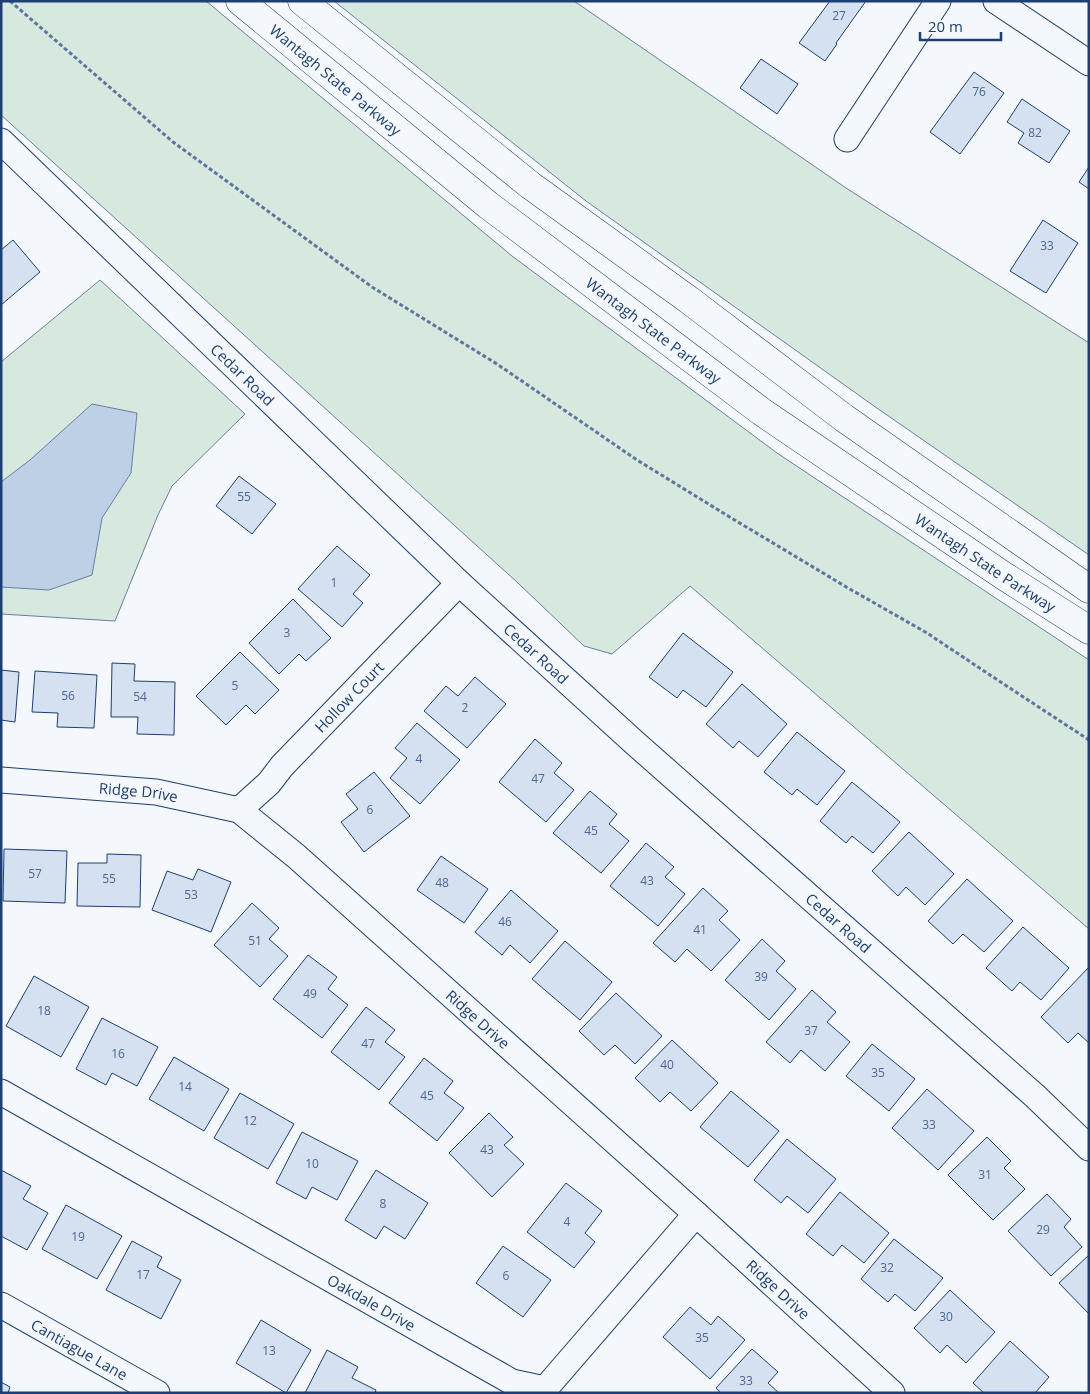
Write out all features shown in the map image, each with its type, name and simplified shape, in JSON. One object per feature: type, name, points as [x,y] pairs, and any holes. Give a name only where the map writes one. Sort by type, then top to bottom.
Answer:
[{"type":"highway","name":"Wantagh State Parkway","points":[[240,1],[488,206],[762,412],[1004,576],[1089,630]]},
{"type":"highway","points":[[302,1],[530,186],[688,300],[844,418],[1089,589]]},
{"type":"street","points":[[847,139],[938,1]]},
{"type":"street","points":[[996,1],[1089,64]]},
{"type":"street","name":"Cedar Road","points":[[4,146],[459,583],[636,744],[1034,1095],[1089,1148]]},
{"type":"street","name":"Hollow Court","points":[[239,810],[269,783],[282,766],[459,583]]},
{"type":"street","name":"Ridge Drive","points":[[1,780],[156,792],[239,810],[296,856],[696,1214],[892,1393]]},
{"type":"street","name":"Oakdale Drive","points":[[1,1092],[512,1382],[545,1389],[696,1214]]},
{"type":"street","name":"Cantiague Lane","points":[[1,1305],[157,1393]]},
{"type":"path","points":[[10,1],[173,142],[372,287],[497,364],[637,460],[848,588],[927,633],[1089,740]]},
{"type":"shaded area","points":[[1,1],[206,1],[512,256],[777,453],[1089,660],[1089,929],[690,586],[612,654],[584,646],[518,583],[1,115]]},
{"type":"shaded area","points":[[334,1],[574,1],[846,188],[1089,343],[1089,555],[874,406],[586,201]]},
{"type":"shaded area","points":[[100,280],[245,414],[172,486],[158,515],[115,621],[1,614],[1,362]]},
{"type":"water","points":[[92,404],[137,413],[131,473],[102,518],[92,575],[49,590],[1,587],[1,482],[30,460]]},
{"type":"building","points":[[830,1],[866,1],[825,61],[799,43]]},
{"type":"building","points":[[761,59],[798,84],[777,114],[740,88]]},
{"type":"building","points":[[974,72],[1004,93],[960,154],[930,132]]},
{"type":"building","points":[[1022,99],[1070,131],[1049,163],[1018,143],[1024,133],[1007,122]]},
{"type":"building","points":[[1089,167],[1089,189],[1079,182]]},
{"type":"building","points":[[1043,220],[1078,243],[1046,293],[1010,271]]},
{"type":"building","points":[[13,240],[40,272],[1,305],[1,250]]},
{"type":"building","points":[[239,476],[276,504],[252,534],[216,506]]},
{"type":"building","points":[[337,546],[370,575],[353,594],[363,603],[342,627],[298,589]]},
{"type":"building","points":[[293,599],[331,638],[306,661],[299,654],[279,674],[249,643]]},
{"type":"building","points":[[683,633],[733,672],[706,707],[683,690],[677,698],[649,677]]},
{"type":"building","points":[[240,652],[279,690],[255,714],[246,705],[226,725],[196,696]]},
{"type":"building","points":[[112,663],[135,664],[134,681],[175,682],[174,735],[137,734],[138,717],[111,717]]},
{"type":"building","points":[[1,670],[19,672],[15,722],[1,720]]},
{"type":"building","points":[[35,671],[97,675],[94,728],[57,727],[58,713],[32,712]]},
{"type":"building","points":[[475,677],[506,704],[467,748],[424,711],[446,686],[458,696]]},
{"type":"building","points":[[742,684],[787,724],[758,757],[739,741],[733,748],[706,724]]},
{"type":"building","points":[[417,723],[460,760],[420,804],[390,778],[407,758],[395,748]]},
{"type":"building","points":[[797,732],[845,771],[817,805],[797,789],[792,795],[764,772]]},
{"type":"building","points":[[535,739],[562,763],[554,773],[574,790],[546,822],[499,782]]},
{"type":"building","points":[[374,772],[410,816],[364,852],[341,822],[358,809],[346,794]]},
{"type":"building","points":[[852,782],[900,822],[873,853],[852,836],[846,843],[820,821]]},
{"type":"building","points":[[590,791],[617,814],[609,824],[629,841],[601,873],[553,833]]},
{"type":"building","points":[[909,832],[954,874],[925,905],[906,887],[898,896],[872,871]]},
{"type":"building","points":[[646,843],[674,867],[665,877],[685,894],[658,926],[610,886]]},
{"type":"building","points":[[4,849],[67,851],[65,903],[3,901]]},
{"type":"building","points":[[107,854],[141,855],[140,907],[77,906],[78,863],[107,863]]},
{"type":"building","points":[[441,856],[488,889],[464,923],[417,890]]},
{"type":"building","points":[[198,869],[231,882],[211,932],[152,910],[167,871],[193,880]]},
{"type":"building","points":[[967,879],[1013,921],[984,952],[963,934],[953,944],[928,921]]},
{"type":"building","points":[[703,888],[728,911],[719,920],[740,940],[711,971],[687,949],[675,962],[653,943]]},
{"type":"building","points":[[511,890],[558,931],[530,963],[510,945],[502,955],[475,932]]},
{"type":"building","points":[[252,903],[279,928],[269,939],[288,956],[260,987],[214,945]]},
{"type":"building","points":[[1023,927],[1069,968],[1041,1000],[1020,982],[1012,991],[986,968]]},
{"type":"building","points":[[762,939],[785,961],[776,971],[796,989],[769,1020],[725,980]]},
{"type":"building","points":[[565,941],[612,982],[580,1020],[532,979]]},
{"type":"building","points":[[308,955],[337,977],[328,989],[348,1005],[322,1038],[273,999]]},
{"type":"building","points":[[1089,967],[1089,1043],[1078,1033],[1068,1043],[1041,1017]]},
{"type":"building","points":[[34,976],[89,1007],[61,1057],[6,1026]]},
{"type":"building","points":[[812,990],[836,1012],[827,1022],[850,1042],[825,1071],[801,1050],[790,1063],[766,1042]]},
{"type":"building","points":[[616,993],[662,1036],[635,1064],[615,1045],[604,1055],[579,1031]]},
{"type":"building","points":[[366,1007],[395,1030],[385,1042],[405,1057],[379,1090],[331,1052]]},
{"type":"building","points":[[102,1018],[158,1047],[137,1086],[112,1073],[106,1085],[76,1069]]},
{"type":"building","points":[[672,1040],[718,1083],[691,1111],[670,1092],[660,1102],[635,1078]]},
{"type":"building","points":[[872,1044],[915,1079],[889,1111],[846,1076]]},
{"type":"building","points":[[174,1057],[229,1089],[204,1131],[149,1099]]},
{"type":"building","points":[[424,1058],[453,1081],[444,1093],[464,1108],[437,1141],[389,1103]]},
{"type":"building","points":[[927,1089],[974,1131],[938,1170],[892,1128]]},
{"type":"building","points":[[731,1091],[779,1131],[748,1167],[700,1127]]},
{"type":"building","points":[[240,1093],[294,1124],[268,1169],[214,1138]]},
{"type":"building","points":[[489,1113],[513,1137],[504,1145],[524,1164],[492,1197],[449,1153]]},
{"type":"building","points":[[302,1132],[358,1161],[337,1200],[312,1187],[306,1199],[276,1183]]},
{"type":"building","points":[[987,1137],[1011,1161],[1004,1168],[1025,1189],[993,1220],[948,1175]]},
{"type":"building","points":[[787,1139],[836,1179],[808,1213],[787,1196],[781,1203],[754,1180]]},
{"type":"building","points":[[1,1170],[31,1186],[23,1199],[48,1213],[27,1250],[1,1236]]},
{"type":"building","points":[[376,1170],[428,1203],[405,1239],[384,1226],[376,1239],[345,1220]]},
{"type":"building","points":[[566,1183],[602,1211],[585,1233],[595,1242],[574,1268],[527,1232]]},
{"type":"building","points":[[840,1192],[889,1233],[864,1263],[842,1245],[833,1256],[806,1234]]},
{"type":"building","points":[[1047,1194],[1071,1219],[1064,1227],[1082,1247],[1051,1276],[1008,1231]]},
{"type":"building","points":[[66,1205],[122,1236],[97,1279],[42,1249]]},
{"type":"building","points":[[894,1239],[943,1278],[915,1311],[895,1294],[888,1302],[861,1279]]},
{"type":"building","points":[[132,1241],[162,1257],[157,1267],[181,1280],[161,1319],[106,1290]]},
{"type":"building","points":[[503,1246],[551,1280],[523,1317],[476,1283]]},
{"type":"building","points":[[1089,1255],[1089,1314],[1059,1283]]},
{"type":"building","points":[[950,1290],[995,1332],[966,1363],[947,1345],[940,1353],[914,1328]]},
{"type":"building","points":[[690,1307],[711,1325],[718,1316],[745,1340],[710,1379],[663,1337]]},
{"type":"building","points":[[261,1320],[311,1350],[286,1393],[236,1363]]},
{"type":"building","points":[[1010,1341],[1049,1377],[1035,1393],[984,1393],[973,1383]]},
{"type":"building","points":[[752,1349],[778,1372],[768,1383],[779,1393],[721,1393],[716,1388]]},
{"type":"building","points":[[327,1350],[358,1367],[352,1378],[376,1390],[375,1393],[305,1393]]},
{"type":"building","points":[[1,1382],[10,1387],[8,1393],[1,1393]]}]
